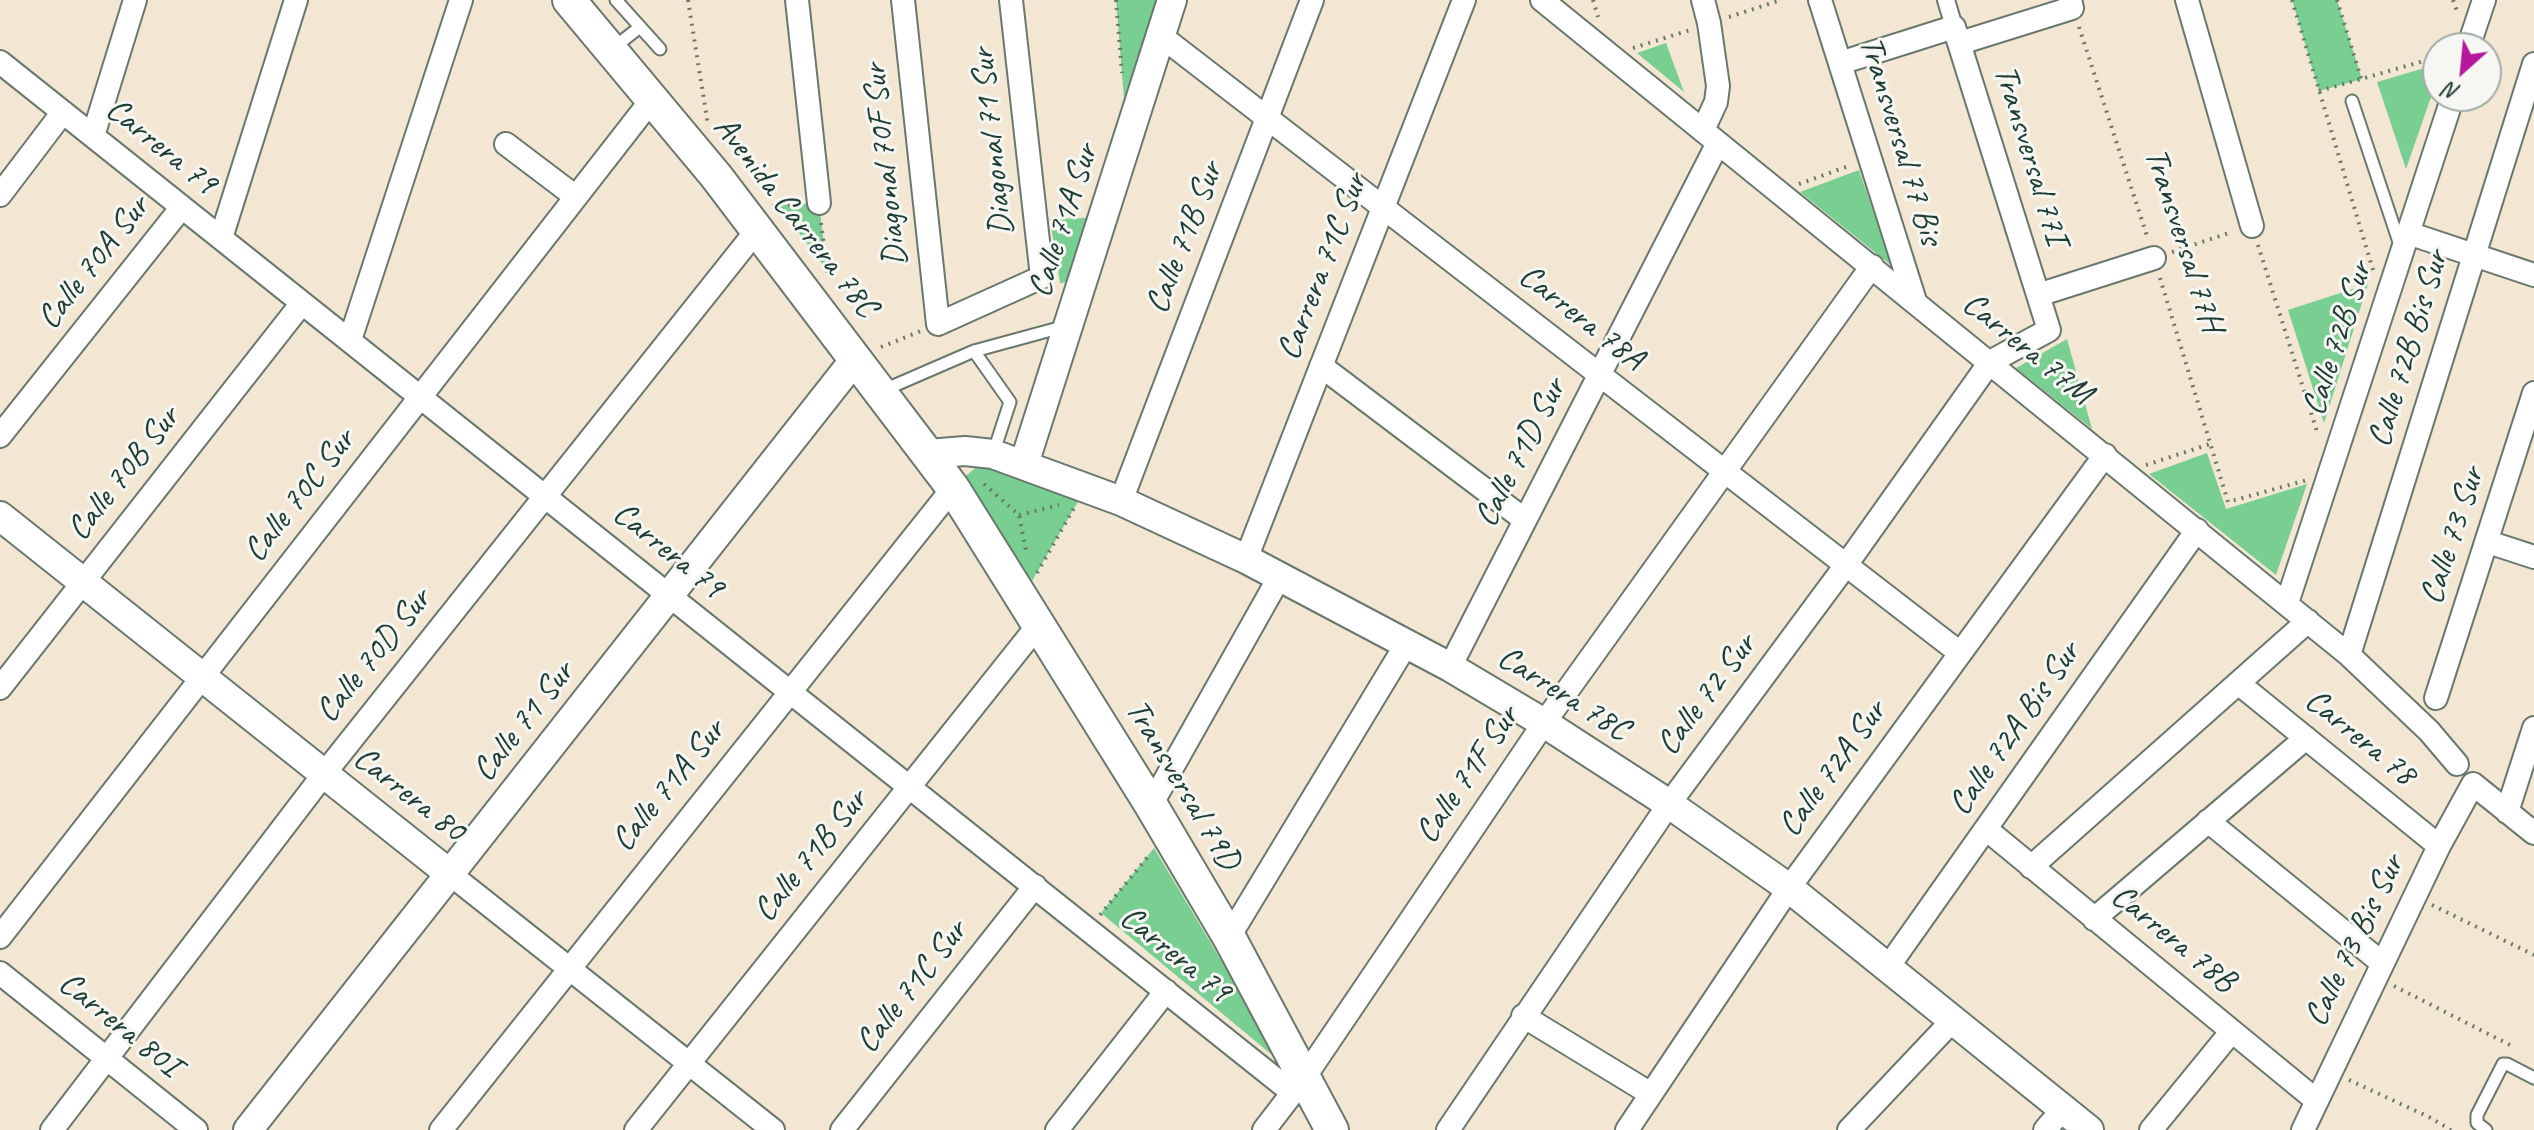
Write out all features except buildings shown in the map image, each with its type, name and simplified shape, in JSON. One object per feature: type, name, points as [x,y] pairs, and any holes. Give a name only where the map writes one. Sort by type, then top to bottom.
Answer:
[{"type":"main road","name":"Avenida Carrera 78C","points":[[569,0],[760,218],[881,391],[940,453],[953,488]]},
{"type":"main road","name":"Transversal 79D","points":[[953,488],[1151,805],[1229,937],[1298,1086],[1332,1130]]},
{"type":"street","points":[[93,136],[135,0]]},
{"type":"street","points":[[221,238],[296,0]]},
{"type":"street","points":[[350,340],[461,0]]},
{"type":"street","points":[[797,0],[819,203]]},
{"type":"street","name":"Diagonal 70F Sur","points":[[903,0],[938,324]]},
{"type":"street","name":"Diagonal 71 Sur","points":[[938,324],[1042,277],[1011,0]]},
{"type":"street","name":"Calle 71A Sur","points":[[1024,464],[1172,0]]},
{"type":"street","name":"Calle 71B Sur","points":[[1121,501],[1312,0]]},
{"type":"street","name":"Carrera 71C Sur","points":[[1246,559],[1464,0]]},
{"type":"street","name":"Carrera 77M","points":[[1542,0],[2287,603],[2349,655],[2429,731],[2457,764]]},
{"type":"street","name":"Calle 71D Sur","points":[[1450,667],[1599,375],[1710,136],[1718,86],[1703,0]]},
{"type":"street","name":"Transversal 77 Bis","points":[[1820,0],[1915,301]]},
{"type":"street","name":"Transversal 77I","points":[[1946,0],[2049,330]]},
{"type":"street","points":[[2187,0],[2252,226]]},
{"type":"street","points":[[2473,32],[2484,0]]},
{"type":"street","points":[[1840,63],[2071,4]]},
{"type":"street","name":"Carrera 78A","points":[[1161,36],[1960,653]]},
{"type":"street","name":"Carrera 79","points":[[0,62],[1166,991],[1298,1086]]},
{"type":"street","name":"Calle 72B Bis Sur","points":[[2349,655],[2534,64]]},
{"type":"street","name":"Calle 70C Sur","points":[[0,937],[653,98]]},
{"type":"street","points":[[0,195],[63,112]]},
{"type":"street","name":"Calle 72B Sur","points":[[2287,603],[2448,112]]},
{"type":"street","points":[[506,144],[576,197]]},
{"type":"street","name":"Calle 70A Sur","points":[[0,436],[182,207]]},
{"type":"street","name":"Calle 70D Sur","points":[[52,1130],[324,774],[760,218]]},
{"type":"street","points":[[2405,243],[2474,256],[2534,275]]},
{"type":"street","points":[[2038,295],[2154,258]]},
{"type":"street","name":"Calle 71F Sur","points":[[1264,1130],[1298,1086],[1544,723],[1872,266]]},
{"type":"street","name":"Calle 70B Sur","points":[[0,688],[302,303]]},
{"type":"street","name":"Calle 72 Sur","points":[[1448,1130],[1669,804],[1846,565],[1990,362],[2049,330]]},
{"type":"street","name":"Calle 71 Sur","points":[[248,1130],[856,358]]},
{"type":"street","points":[[1321,366],[1525,520]]},
{"type":"street","name":"Calle 73 Sur","points":[[2436,698],[2534,393]]},
{"type":"street","name":"Carrera 78C","points":[[940,453],[993,454],[1121,501],[1280,576],[1450,667],[1669,804],[1789,888],[1953,1020],[2054,1120],[2089,1130]]},
{"type":"street","name":"Calle 72A Sur","points":[[1627,1130],[1789,888],[2105,455]]},
{"type":"street","name":"Calle 71A Sur","points":[[441,1130],[953,488]]},
{"type":"street","name":"Carrera 80","points":[[0,516],[773,1130]]},
{"type":"street","name":"Calle 72A Bis Sur","points":[[1888,967],[2197,530]]},
{"type":"street","points":[[2488,542],[2534,557]]},
{"type":"street","points":[[1151,805],[1280,576]]},
{"type":"street","points":[[2031,867],[2308,621]]},
{"type":"street","name":"Calle 71B Sur","points":[[636,1130],[1039,624]]},
{"type":"street","points":[[1229,937],[1407,643]]},
{"type":"street","name":"Carrera 78","points":[[2238,683],[2439,846]]},
{"type":"street","points":[[2507,812],[2534,728]]},
{"type":"street","points":[[2094,919],[2306,738]]},
{"type":"street","points":[[2473,784],[2534,833]]},
{"type":"street","name":"Calle 73 Bis Sur","points":[[2303,1130],[2439,846],[2473,784]]},
{"type":"street","points":[[2208,821],[2379,970]]},
{"type":"street","name":"Carrera 78B","points":[[1986,829],[2317,1101]]},
{"type":"street","name":"Calle 71C Sur","points":[[842,1130],[1035,886]]},
{"type":"street","name":"Carrera 80I","points":[[0,973],[196,1130]]},
{"type":"street","points":[[1057,1130],[1166,991]]},
{"type":"street","points":[[1523,1016],[1651,1094]]},
{"type":"street","points":[[1849,1130],[1953,1020]]},
{"type":"street","points":[[2151,1130],[2232,1031]]},
{"type":"lane","points":[[616,0],[660,49]]},
{"type":"lane","points":[[612,49],[640,27]]},
{"type":"lane","points":[[2352,101],[2405,243]]},
{"type":"lane","points":[[881,391],[974,351],[1069,325]]},
{"type":"lane","points":[[974,351],[1010,402],[993,454]]},
{"type":"lane","points":[[2457,764],[2473,784]]},
{"type":"lane","points":[[2486,1130],[2477,1123],[2477,1115],[2503,1064],[2534,1078]]},
{"type":"path","points":[[688,0],[709,133]]},
{"type":"path","points":[[2292,0],[2384,306]]},
{"type":"path","points":[[2337,0],[2362,79]]},
{"type":"path","name":"Transversal 77H","points":[[2071,4],[2154,258],[2228,502],[2330,473]]},
{"type":"path","points":[[2319,91],[2422,62]]},
{"type":"path","points":[[1778,191],[1870,158]]},
{"type":"path","points":[[760,218],[819,203],[829,286]]},
{"type":"path","points":[[2154,258],[2252,226],[2330,473]]},
{"type":"path","points":[[856,358],[938,324]]},
{"type":"path","points":[[2125,472],[2211,444]]},
{"type":"path","points":[[940,453],[1019,515],[1027,555]]},
{"type":"path","points":[[1019,515],[1079,500],[1032,581],[1029,568]]},
{"type":"path","points":[[1088,929],[1154,848]]},
{"type":"path","points":[[2415,896],[2534,955]]},
{"type":"path","points":[[2379,970],[2523,1052]]},
{"type":"path","points":[[2330,1072],[2451,1130]]},
{"type":"green space","points":[[1116,0],[1158,0],[1124,98]]},
{"type":"green space","points":[[2292,0],[2337,0],[2362,79],[2319,91]]},
{"type":"green space","points":[[1666,43],[1684,92],[1637,53]]},
{"type":"green space","points":[[2422,69],[2422,112],[2426,112],[2406,169],[2377,82]]},
{"type":"green space","points":[[1859,170],[1892,266],[1800,192]]},
{"type":"green space","points":[[819,203],[827,270],[778,205]]},
{"type":"green space","points":[[1087,218],[1069,282],[1060,283],[1050,219]]},
{"type":"green space","points":[[2368,284],[2324,423],[2288,310]]},
{"type":"green space","points":[[2067,339],[2092,429],[2016,368]]},
{"type":"green space","points":[[2207,453],[2226,509],[2307,484],[2276,575],[2149,474]]},
{"type":"green space","points":[[979,465],[1079,500],[1032,581],[962,479]]},
{"type":"green space","points":[[1154,848],[1283,1064],[1101,913]]}]
